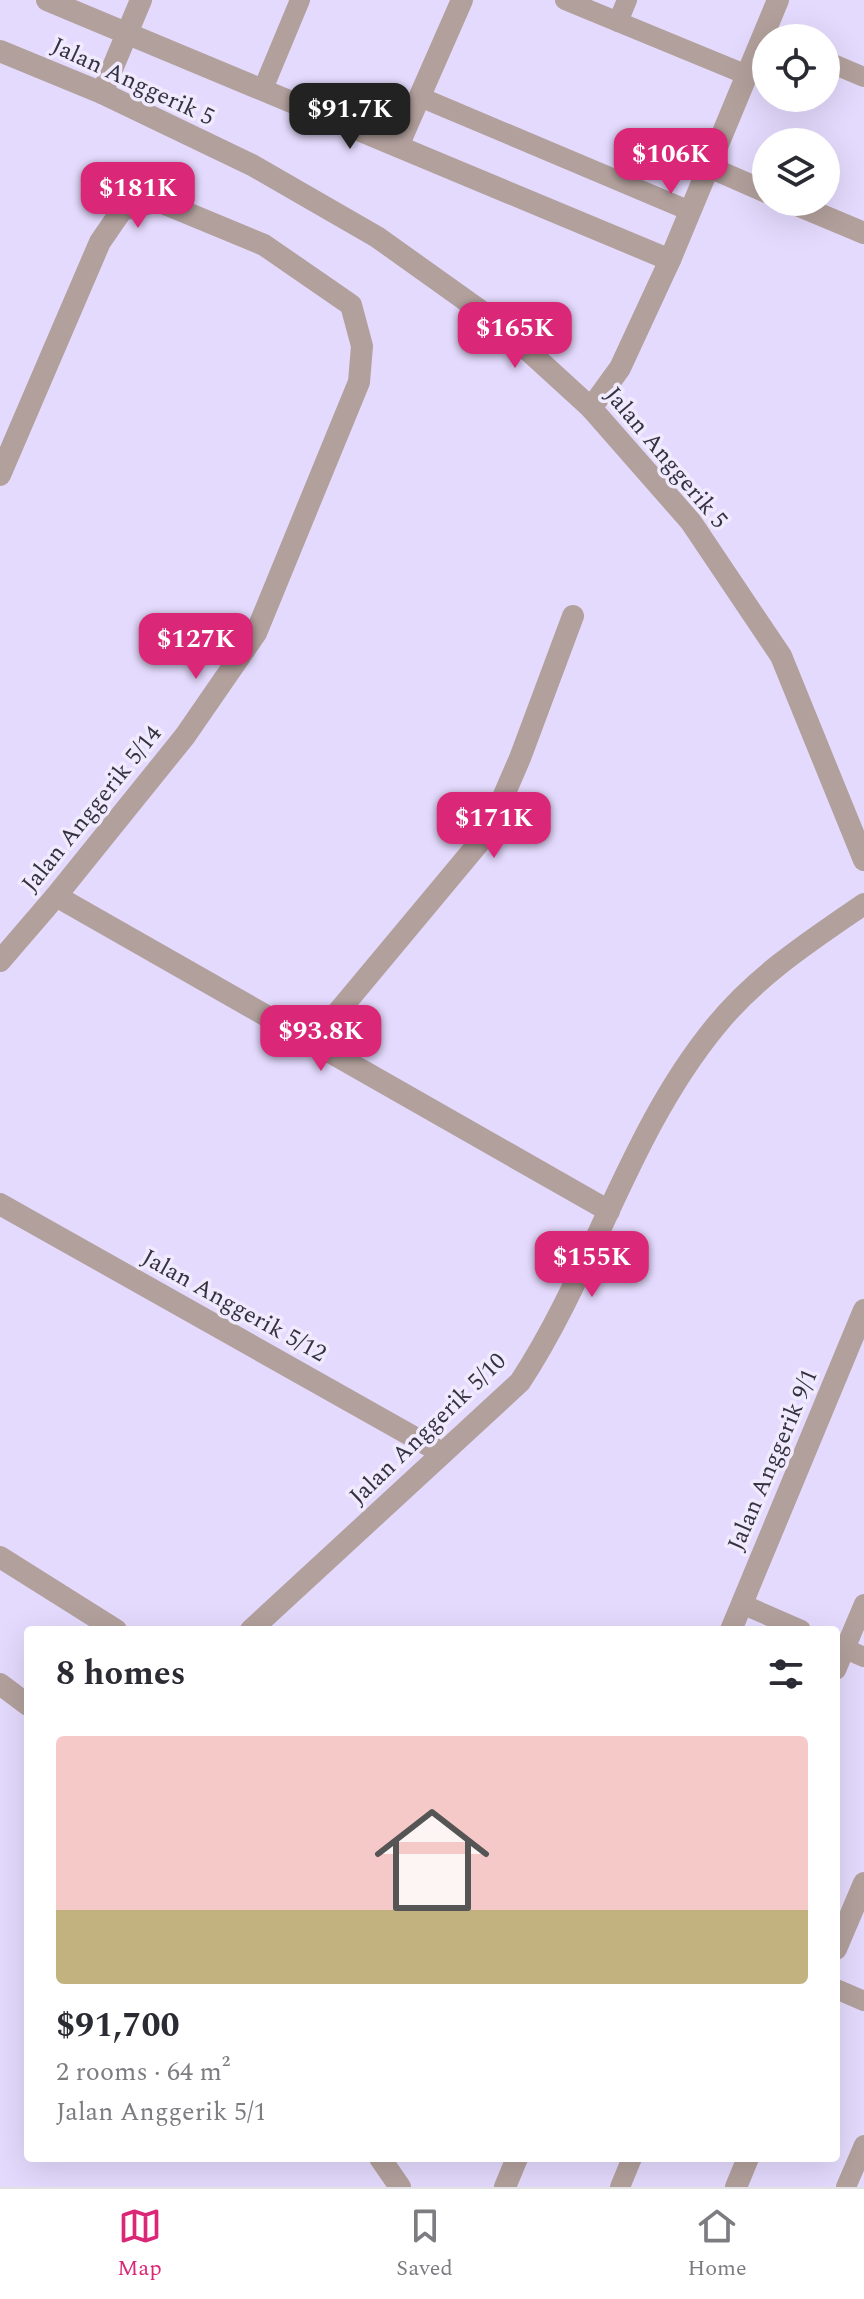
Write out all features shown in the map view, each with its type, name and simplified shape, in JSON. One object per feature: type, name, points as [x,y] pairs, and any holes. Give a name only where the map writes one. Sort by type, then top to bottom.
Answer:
[{"type":"street","points":[[47,0],[670,260]]},
{"type":"street","points":[[102,93],[141,0]]},
{"type":"street","points":[[398,146],[462,0]]},
{"type":"street","points":[[770,24],[778,0]]},
{"type":"street","name":"Jalan Anggerik 5","points":[[0,51],[102,93],[252,165],[377,237],[499,324],[591,408],[691,522],[781,656],[864,860]]},
{"type":"street","points":[[591,408],[620,368],[670,260],[752,65]]},
{"type":"street","points":[[709,167],[752,186]]},
{"type":"street","name":"Jalan Anggerik 5/14","points":[[0,475],[100,242],[122,210],[158,201],[264,245],[351,305],[362,346],[359,382],[256,633],[185,736],[0,961]]},
{"type":"street","points":[[823,216],[864,233]]},
{"type":"street","points":[[313,1042],[488,832],[520,758],[573,616]]},
{"type":"street","points":[[56,896],[609,1211]]},
{"type":"street","name":"Jalan Anggerik 5/10","points":[[255,1626],[520,1382],[544,1344],[658,1110],[715,1027],[775,964],[864,904]]},
{"type":"street","name":"Jalan Anggerik 5/12","points":[[0,1204],[442,1453]]},
{"type":"street","name":"Jalan Anggerik 9/1","points":[[733,1626],[864,1310]]},
{"type":"street","points":[[0,1557],[110,1626]]},
{"type":"street","points":[[0,1684],[24,1702]]},
{"type":"street","points":[[840,1940],[864,1883]]},
{"type":"street","points":[[383,2162],[400,2187]]},
{"type":"street","points":[[505,2187],[515,2162]]},
{"type":"street","points":[[736,2187],[746,2162]]},
{"type":"lane","points":[[263,89],[300,0]]},
{"type":"lane","points":[[565,0],[747,75]]},
{"type":"lane","points":[[618,22],[627,0]]},
{"type":"lane","points":[[840,67],[864,77]]},
{"type":"lane","points":[[420,97],[690,211]]},
{"type":"lane","points":[[742,1604],[792,1626]]},
{"type":"lane","points":[[848,1651],[864,1604]]},
{"type":"lane","points":[[840,1991],[864,2001]]},
{"type":"lane","points":[[846,2187],[864,2145]]},
{"type":"lane","points":[[620,2187],[630,2162]]}]
